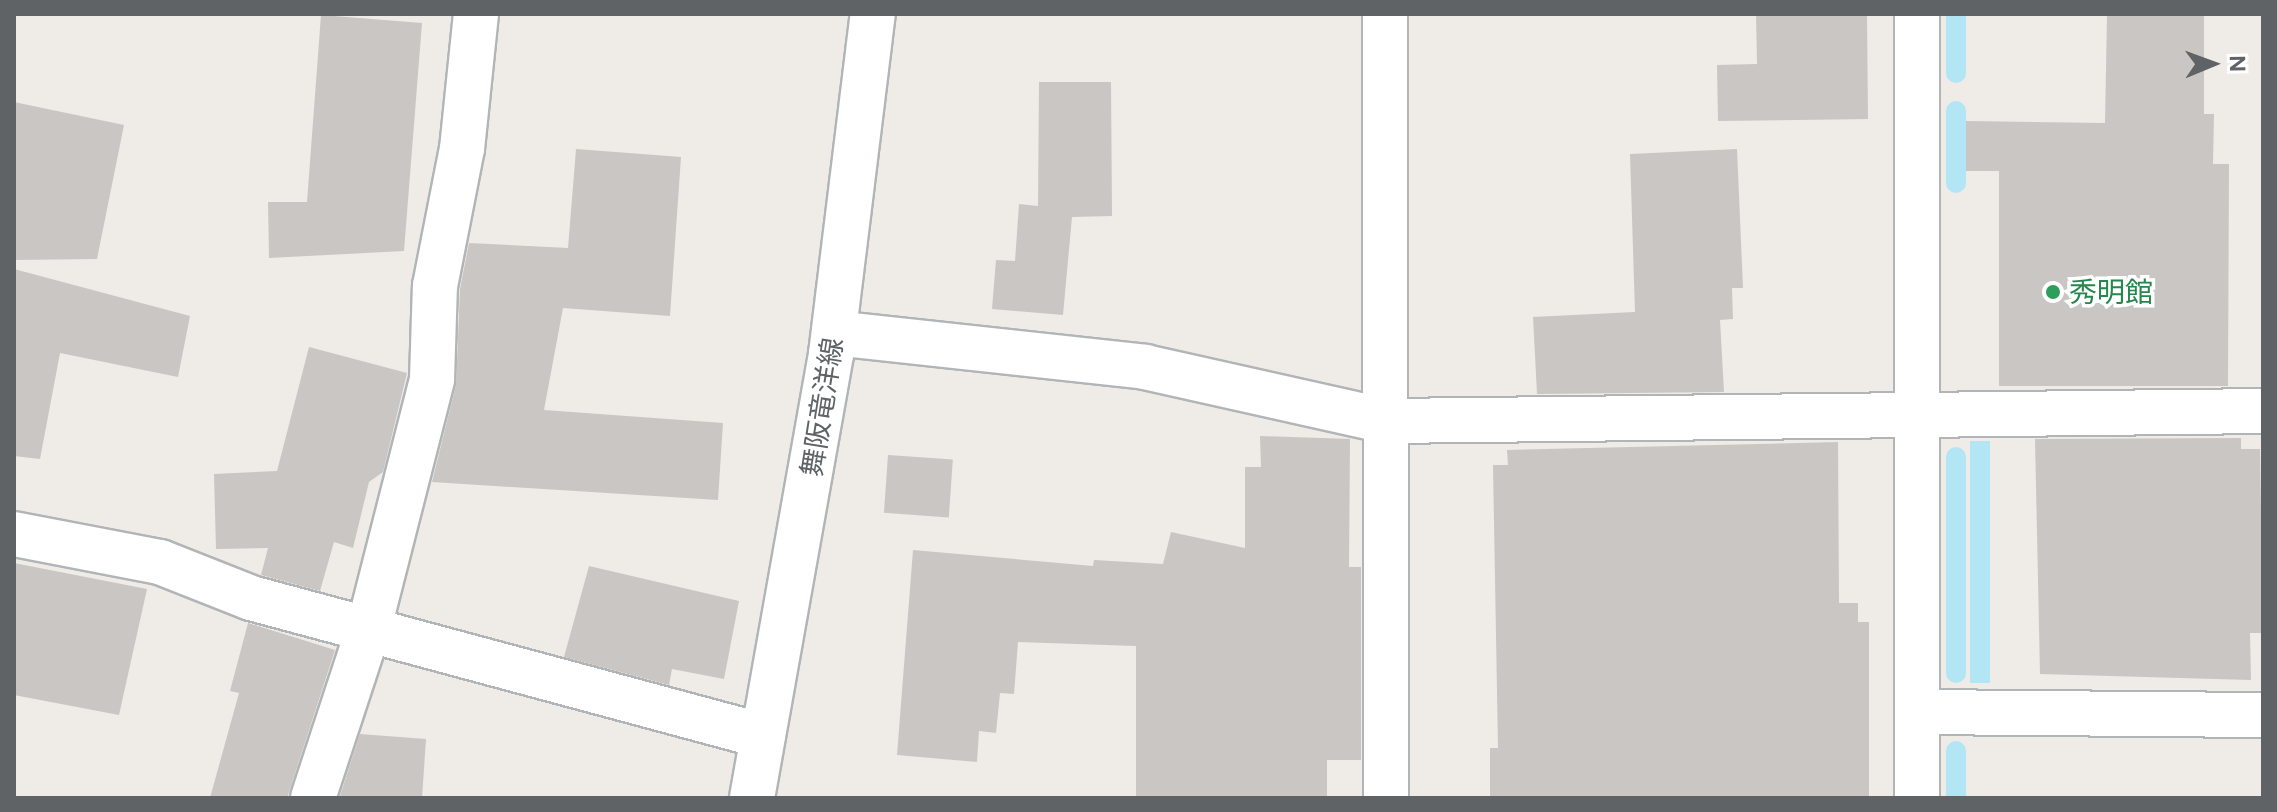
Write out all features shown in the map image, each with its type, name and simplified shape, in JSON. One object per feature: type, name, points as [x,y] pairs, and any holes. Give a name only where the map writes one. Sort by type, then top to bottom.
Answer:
[{"type":"street","points":[[313,798],[368,631],[432,379],[435,286],[462,149],[476,14]]},
{"type":"street","name":"舞阪竜洋線","points":[[752,798],[834,333],[873,14]]},
{"type":"street","points":[[1385,14],[1386,798]]},
{"type":"street","points":[[1917,14],[1917,798]]},
{"type":"street","points":[[834,333],[1145,367],[1386,421],[1917,419],[2263,411]]},
{"type":"street","points":[[14,534],[160,562],[251,598],[763,736]]},
{"type":"street","points":[[1917,712],[2263,715]]},
{"type":"water","points":[[1970,441],[1990,441],[1990,683],[1970,683]]},
{"type":"building","points":[[1756,14],[1867,14],[1868,119],[1718,121],[1717,65],[1757,64]]},
{"type":"building","points":[[321,15],[422,23],[404,251],[269,258],[268,202],[307,202]]},
{"type":"building","points":[[2107,15],[2204,15],[2204,114],[2214,114],[2213,164],[2229,164],[2228,386],[1999,386],[1999,171],[1966,171],[1966,121],[2105,123]]},
{"type":"building","points":[[1039,82],[1111,82],[1112,216],[1072,217],[1063,315],[992,309],[996,260],[1015,261],[1019,204],[1038,206]]},
{"type":"building","points":[[14,102],[124,125],[97,259],[14,260]]},
{"type":"building","points":[[576,149],[681,157],[670,316],[563,308],[544,410],[723,423],[718,500],[432,482],[456,385],[460,289],[469,243],[568,248]]},
{"type":"building","points":[[1737,149],[1743,288],[1732,288],[1733,319],[1720,320],[1724,392],[1537,394],[1533,317],[1635,312],[1630,154]]},
{"type":"building","points":[[14,269],[190,316],[178,377],[60,353],[40,459],[14,456]]},
{"type":"building","points":[[309,347],[407,373],[383,472],[369,482],[353,548],[334,542],[320,591],[261,575],[268,548],[216,549],[214,474],[277,471]]},
{"type":"building","points":[[1260,436],[1350,439],[1349,567],[1361,567],[1361,760],[1327,760],[1327,798],[1136,798],[1136,646],[1018,642],[1014,694],[1000,693],[996,733],[979,731],[977,762],[897,755],[913,550],[1093,566],[1094,560],[1163,564],[1171,532],[1245,548],[1245,467],[1261,467]]},
{"type":"building","points":[[2241,438],[2241,449],[2260,449],[2263,633],[2250,633],[2251,680],[2040,674],[2035,439]]},
{"type":"building","points":[[1838,442],[1839,603],[1858,603],[1858,622],[1869,622],[1869,798],[1490,798],[1490,748],[1498,748],[1493,465],[1508,465],[1507,450]]},
{"type":"building","points":[[888,455],[953,460],[949,517],[884,513]]},
{"type":"building","points":[[14,563],[147,589],[119,715],[14,695]]},
{"type":"building","points":[[589,566],[739,601],[724,679],[672,669],[669,685],[564,657]]},
{"type":"building","points":[[248,623],[335,650],[287,798],[210,798],[239,693],[230,691]]},
{"type":"building","points":[[360,734],[426,739],[422,798],[340,796]]},
{"type":"waterway","points":[[1956,14],[1956,73]]},
{"type":"waterway","points":[[1956,111],[1956,183]]},
{"type":"waterway","points":[[1956,457],[1956,673]]},
{"type":"waterway","points":[[1956,751],[1956,798]]},
{"type":"place","name":"秀明館","points":[[2053,292]]}]
